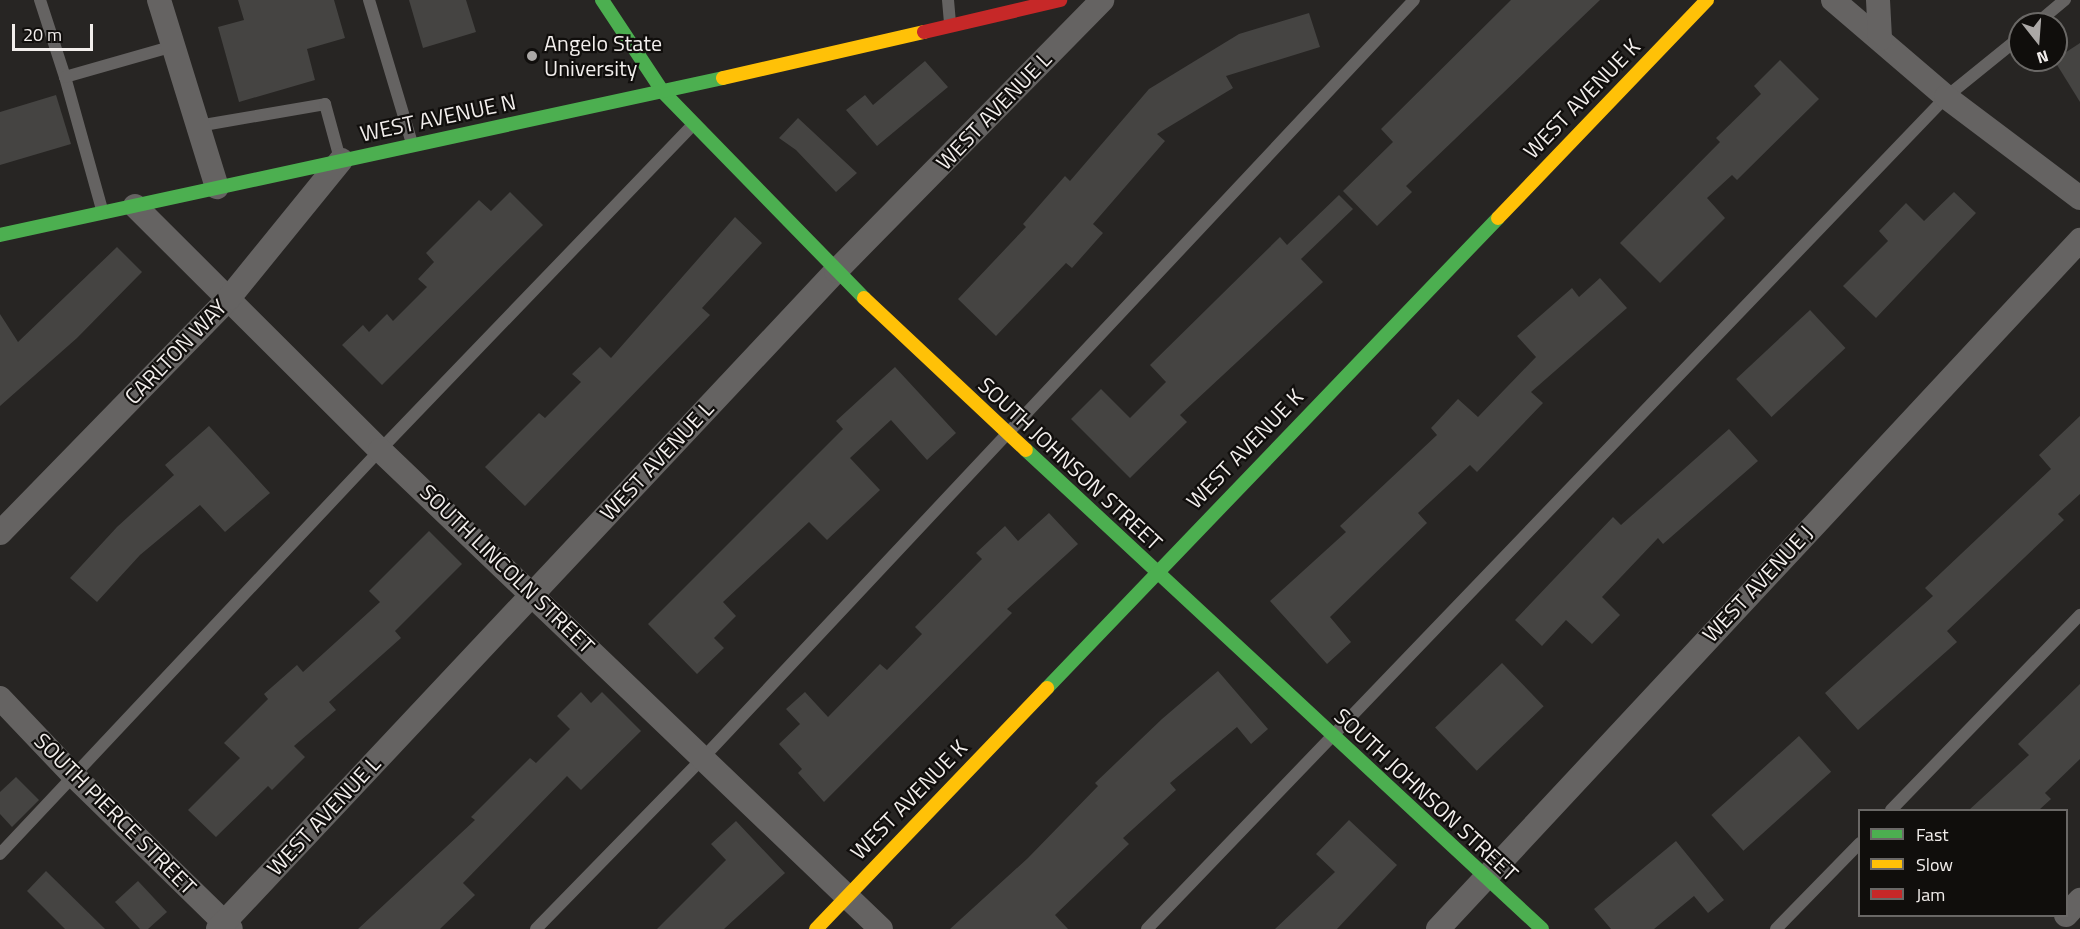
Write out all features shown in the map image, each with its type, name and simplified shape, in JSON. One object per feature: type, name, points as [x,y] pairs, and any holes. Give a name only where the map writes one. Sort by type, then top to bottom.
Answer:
[{"type":"street","points":[[159,0],[217,188]]},
{"type":"street","name":"SOUTH JOHNSON STREET","points":[[602,0],[663,92],[836,271],[1155,572],[1484,878],[1542,929]]},
{"type":"street","name":"WEST AVENUE N","points":[[0,235],[413,144],[663,92],[1060,0]]},
{"type":"street","name":"WEST AVENUE L","points":[[225,927],[533,593],[836,271],[1102,0]]},
{"type":"street","name":"WEST AVENUE K","points":[[816,929],[1155,572],[1707,0]]},
{"type":"street","points":[[1833,0],[1946,97],[2080,198]]},
{"type":"street","points":[[1878,0],[1880,39]]},
{"type":"street","name":"CARLTON WAY","points":[[0,533],[229,298],[341,160]]},
{"type":"street","name":"SOUTH LINCOLN STREET","points":[[135,206],[380,450],[533,593],[845,897],[881,929]]},
{"type":"street","name":"WEST AVENUE J","points":[[1438,929],[2080,240]]},
{"type":"street","name":"SOUTH PIERCE STREET","points":[[0,698],[74,776],[225,927]]},
{"type":"street","points":[[2068,913],[2080,900]]},
{"type":"street","points":[[2054,929],[2064,917]]},
{"type":"lane","points":[[40,0],[65,77],[103,213]]},
{"type":"lane","points":[[369,0],[413,144]]},
{"type":"lane","points":[[948,0],[950,24]]},
{"type":"lane","points":[[536,929],[703,758],[1006,432],[1414,0]]},
{"type":"lane","points":[[2050,12],[2065,0]]},
{"type":"lane","points":[[65,77],[174,46]]},
{"type":"lane","points":[[1147,929],[1946,97],[2008,47]]},
{"type":"lane","points":[[198,126],[325,104],[341,160]]},
{"type":"lane","points":[[0,854],[380,450],[694,124]]},
{"type":"lane","points":[[1891,809],[2080,615]]},
{"type":"lane","points":[[1776,929],[1858,845]]},
{"type":"building","points":[[238,0],[334,0],[345,38],[307,49],[315,80],[239,102],[218,27],[244,20]]},
{"type":"building","points":[[409,0],[466,0],[476,32],[423,48]]},
{"type":"building","points":[[1511,0],[1600,0],[1406,186],[1412,192],[1377,226],[1343,191],[1393,142],[1381,129]]},
{"type":"building","points":[[1309,13],[1320,47],[1226,76],[1233,88],[1157,134],[1165,141],[1093,224],[1103,233],[1072,268],[1066,263],[996,336],[958,299],[1026,227],[1023,224],[1065,176],[1070,181],[1149,89],[1239,34]]},
{"type":"building","points":[[2080,43],[2080,102],[2061,72],[2068,72],[2068,51]]},
{"type":"building","points":[[1780,60],[1819,99],[1737,180],[1732,175],[1707,198],[1725,218],[1660,283],[1620,243],[1720,142],[1716,138],[1761,94],[1754,86]]},
{"type":"building","points":[[925,61],[948,87],[877,146],[846,110],[865,95],[873,105]]},
{"type":"building","points":[[56,95],[71,144],[0,165],[0,112]]},
{"type":"building","points":[[798,118],[857,173],[836,192],[796,150],[779,138]]},
{"type":"building","points":[[510,192],[543,225],[382,385],[342,345],[363,325],[369,332],[387,314],[393,321],[427,287],[418,279],[434,262],[426,253],[479,200],[491,211]]},
{"type":"building","points":[[1954,192],[1976,213],[1876,318],[1843,286],[1888,241],[1879,231],[1906,203],[1924,221]]},
{"type":"building","points":[[1339,195],[1353,209],[1301,259],[1323,282],[1180,415],[1187,422],[1130,478],[1071,419],[1101,389],[1130,418],[1166,382],[1150,365],[1280,237],[1287,245]]},
{"type":"building","points":[[735,217],[762,243],[702,308],[710,315],[525,506],[485,467],[539,413],[545,418],[581,382],[572,374],[600,347],[611,358]]},
{"type":"building","points":[[117,247],[142,272],[77,338],[0,406],[0,314],[18,342]]},
{"type":"building","points":[[1600,278],[1627,308],[1531,392],[1543,403],[1477,472],[1470,465],[1418,513],[1427,523],[1330,617],[1351,642],[1327,664],[1270,601],[1346,532],[1340,526],[1437,435],[1431,428],[1458,399],[1478,417],[1536,357],[1517,336],[1572,288],[1579,297]]},
{"type":"building","points":[[1810,310],[1845,348],[1772,417],[1736,379]]},
{"type":"building","points":[[895,367],[956,433],[927,460],[891,420],[850,458],[880,490],[827,540],[809,522],[723,602],[736,616],[714,638],[724,648],[697,674],[648,624],[843,429],[836,421]]},
{"type":"building","points":[[2080,416],[2080,494],[2058,514],[2064,520],[1947,631],[1957,642],[1858,730],[1825,693],[1933,596],[1925,588],[2051,469],[2039,455]]},
{"type":"building","points":[[209,426],[270,493],[225,532],[200,505],[140,555],[97,602],[70,578],[117,527],[174,475],[165,465]]},
{"type":"building","points":[[1729,429],[1758,461],[1663,544],[1658,538],[1602,597],[1620,615],[1592,644],[1566,620],[1542,646],[1515,620],[1613,517],[1621,525]]},
{"type":"building","points":[[1049,513],[1078,544],[1007,609],[1012,613],[824,802],[798,773],[802,769],[779,744],[800,724],[786,709],[805,692],[828,717],[880,664],[887,670],[922,634],[915,627],[982,559],[976,553],[1005,526],[1018,541]]},
{"type":"building","points":[[429,531],[462,564],[395,631],[401,638],[329,702],[336,710],[294,746],[305,757],[272,790],[268,786],[216,837],[188,810],[240,758],[224,743],[268,699],[264,694],[297,665],[303,672],[380,602],[369,591]]},
{"type":"building","points":[[1502,663],[1544,706],[1477,771],[1435,728]]},
{"type":"building","points":[[1218,671],[1268,729],[1251,744],[1237,727],[1170,783],[1176,790],[1123,838],[1129,844],[1055,915],[1068,929],[950,929],[1028,858],[1098,786],[1095,783],[1162,719]]},
{"type":"building","points":[[2080,684],[2080,759],[2045,793],[2051,799],[2040,809],[1970,809],[2029,755],[2018,744]]},
{"type":"building","points":[[581,692],[591,703],[602,692],[641,731],[581,790],[567,776],[463,883],[475,895],[440,929],[358,929],[475,820],[471,817],[530,758],[536,763],[570,729],[557,716]]},
{"type":"building","points":[[1799,736],[1831,772],[1743,851],[1711,815]]},
{"type":"building","points":[[16,777],[39,800],[12,827],[0,814],[0,792]]},
{"type":"building","points":[[1349,820],[1397,865],[1337,929],[1275,929],[1335,872],[1316,854]]},
{"type":"building","points":[[736,821],[785,873],[724,929],[657,929],[726,860],[711,844]]},
{"type":"building","points":[[1676,841],[1724,900],[1708,913],[1694,896],[1654,929],[1611,929],[1594,909]]},
{"type":"building","points":[[46,871],[105,929],[65,929],[27,891]]},
{"type":"building","points":[[138,881],[167,912],[148,929],[140,929],[115,902]]},
{"type":"traffic: fast","points":[[602,0],[663,92],[864,298]]},
{"type":"traffic: fast","points":[[0,235],[723,78]]},
{"type":"traffic: fast","points":[[1047,688],[1498,218]]},
{"type":"traffic: fast","points":[[1026,450],[1542,929]]},
{"type":"traffic: slow","points":[[1498,218],[1707,0]]},
{"type":"traffic: slow","points":[[723,78],[924,32]]},
{"type":"traffic: slow","points":[[864,298],[1026,450]]},
{"type":"traffic: slow","points":[[816,929],[1047,688]]},
{"type":"traffic: jam","points":[[924,32],[1060,0]]},
{"type":"place","name":"Angelo State University","points":[[532,56]]}]
